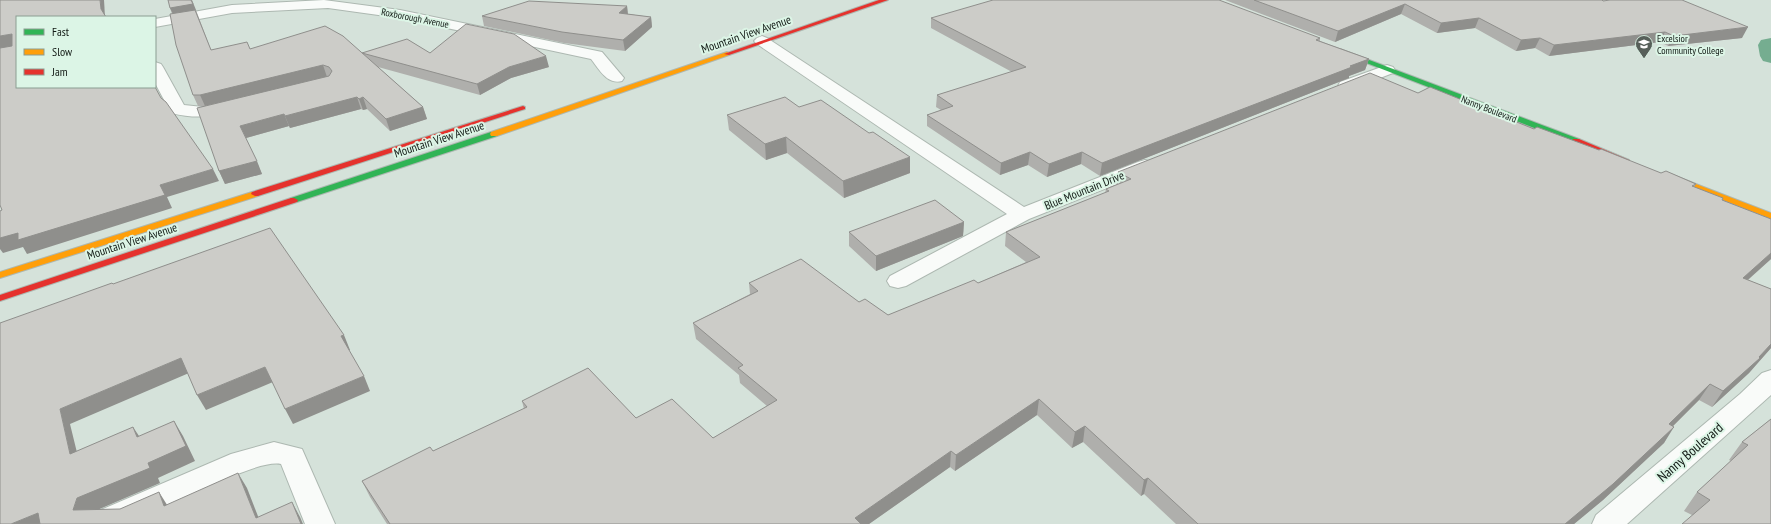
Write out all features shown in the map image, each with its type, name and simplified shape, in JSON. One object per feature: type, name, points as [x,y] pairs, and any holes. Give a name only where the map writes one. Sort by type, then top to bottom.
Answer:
[{"type":"main road","name":"Mountain View Avenue","points":[[0,298],[634,87],[762,41],[886,0]]},
{"type":"main road","points":[[782,25],[794,30]]},
{"type":"main road","name":"Nanny Boulevard","points":[[1328,46],[1387,70],[1631,162]]},
{"type":"main road","name":"Mountain View Avenue","points":[[0,275],[533,105]]},
{"type":"main road","points":[[1660,174],[1771,216]]},
{"type":"street","name":"Roxborough Avenue","points":[[156,23],[232,9],[328,4],[400,14],[596,55],[616,78]]},
{"type":"street","points":[[762,41],[1022,215]]},
{"type":"street","points":[[156,69],[177,109],[190,113],[205,114],[243,104]]},
{"type":"street","points":[[1329,93],[1387,70]]},
{"type":"street","name":"Blue Mountain Drive","points":[[898,281],[1022,215],[1161,160]]},
{"type":"street","name":"Nanny Boulevard","points":[[1607,524],[1749,401],[1771,379]]},
{"type":"street","points":[[100,524],[241,461],[274,452],[292,456],[320,524]]},
{"type":"building","points":[[0,0],[100,0],[101,9],[105,16],[16,16],[16,88],[156,88],[161,98],[166,102],[213,169],[160,185],[165,195],[18,240],[18,233],[0,238],[0,211],[2,210],[0,205],[0,48],[12,46],[12,34],[0,36]]},
{"type":"building","points":[[168,0],[191,0],[193,4],[170,8]]},
{"type":"building","points":[[993,0],[1219,0],[1320,38],[1316,40],[1369,59],[1350,66],[1352,67],[1102,163],[1082,152],[1049,164],[1030,152],[1001,163],[927,115],[953,106],[937,95],[1026,67],[931,18]]},
{"type":"building","points":[[1254,0],[1682,0],[1748,27],[1674,36],[1665,32],[1554,45],[1540,38],[1521,40],[1479,18],[1441,23],[1405,4],[1338,31]]},
{"type":"building","points":[[529,1],[627,6],[619,13],[651,17],[623,40],[562,32],[482,16]]},
{"type":"building","points":[[195,10],[211,50],[247,42],[250,49],[325,26],[343,36],[423,107],[386,119],[363,97],[359,99],[357,97],[240,126],[257,161],[219,171],[197,108],[329,76],[332,71],[329,67],[323,65],[200,95],[193,95],[176,45],[170,14]]},
{"type":"building","points":[[466,24],[514,34],[546,56],[509,67],[477,84],[362,53],[407,39],[430,53]]},
{"type":"building","points":[[1370,73],[1418,93],[1430,87],[1534,129],[1537,127],[1599,150],[1601,149],[1661,173],[1666,171],[1696,184],[1692,186],[1723,198],[1722,200],[1771,219],[1771,253],[1743,278],[1771,289],[1771,344],[1759,357],[1760,358],[1723,391],[1710,384],[1669,424],[1674,427],[1613,484],[1565,524],[1198,524],[1148,478],[1144,480],[1085,426],[1075,432],[1039,399],[956,455],[951,451],[855,518],[861,524],[390,524],[362,481],[430,447],[433,451],[527,407],[522,401],[588,368],[636,418],[672,399],[713,438],[777,400],[738,368],[743,365],[693,323],[758,291],[749,283],[801,259],[859,302],[865,299],[888,315],[974,280],[978,283],[1040,257],[1006,232],[1109,191],[1106,189],[1131,179],[1118,172]]},
{"type":"building","points":[[785,97],[799,107],[821,100],[869,133],[873,132],[910,157],[843,181],[786,137],[765,144],[727,115]]},
{"type":"building","points":[[935,200],[964,222],[876,256],[849,232]]},
{"type":"building","points":[[270,228],[344,335],[341,336],[364,376],[285,409],[265,367],[197,395],[181,358],[60,409],[70,454],[133,427],[137,437],[174,421],[186,446],[148,463],[150,468],[77,498],[73,510],[120,509],[159,492],[164,506],[238,473],[256,518],[292,502],[301,524],[40,524],[38,513],[11,524],[0,524],[0,323]]},
{"type":"building","points":[[1771,419],[1771,524],[1682,524],[1710,500],[1697,492],[1748,445],[1742,442]]},
{"type":"waterway","points":[[1771,44],[1769,45],[1771,56]]},
{"type":"traffic: fast","points":[[1340,51],[1576,141]]},
{"type":"traffic: fast","points":[[294,200],[494,134]]},
{"type":"traffic: slow","points":[[494,134],[727,54]]},
{"type":"traffic: slow","points":[[1667,176],[1771,216]]},
{"type":"traffic: slow","points":[[0,275],[255,194]]},
{"type":"traffic: jam","points":[[727,54],[885,0]]},
{"type":"traffic: jam","points":[[255,194],[523,108]]},
{"type":"traffic: jam","points":[[1576,141],[1625,160]]},
{"type":"traffic: jam","points":[[0,298],[294,200]]},
{"type":"place","name":"Excelsior Community College","points":[[1644,59]]}]
